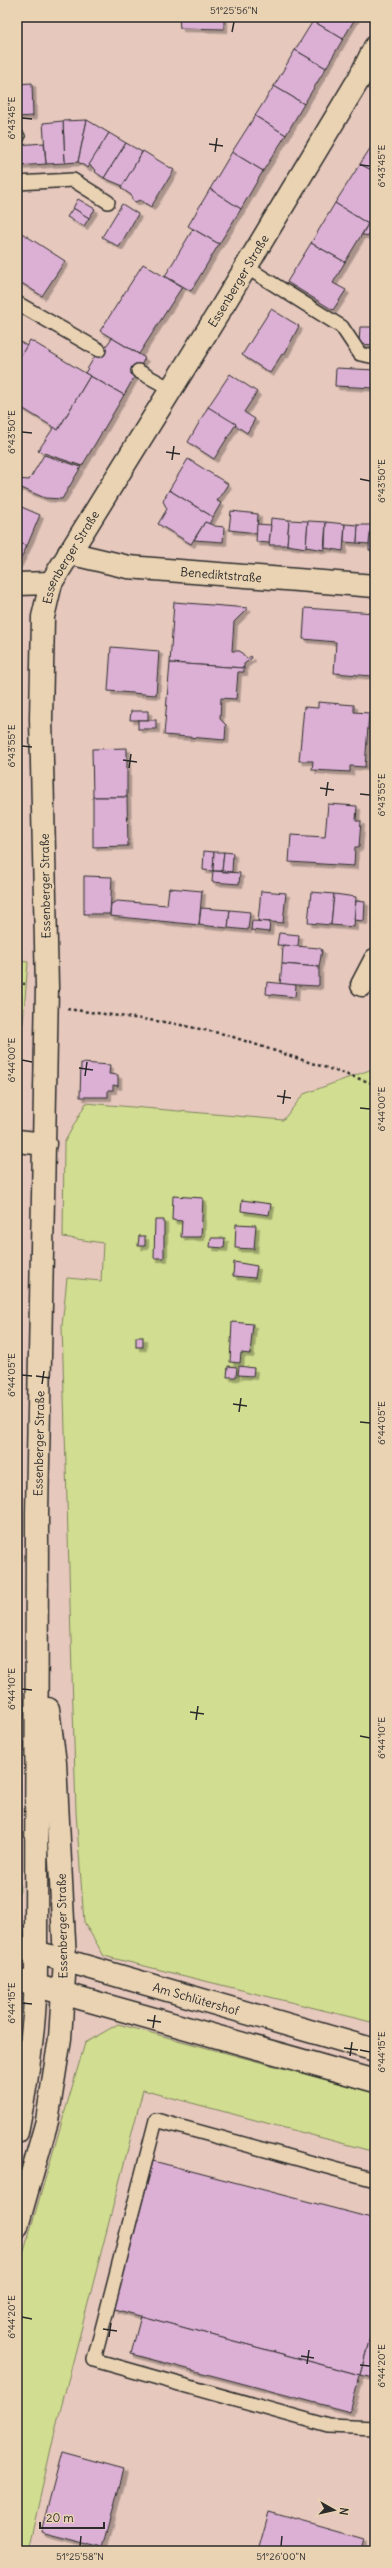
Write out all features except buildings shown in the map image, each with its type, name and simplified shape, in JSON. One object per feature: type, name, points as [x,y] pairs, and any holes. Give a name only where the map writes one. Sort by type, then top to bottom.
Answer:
[{"type":"street","name":"Essenberger Straße","points":[[17,2132],[33,2034],[27,1983],[26,1950],[38,1622],[37,1513],[47,1007],[40,718],[43,618],[51,583],[246,268],[367,80],[375,47]]},
{"type":"street","name":"Benediktstraße","points":[[69,553],[128,567],[375,586]]},
{"type":"street","points":[[17,584],[51,583]]},
{"type":"street","points":[[362,985],[375,960]]},
{"type":"street","points":[[17,1141],[45,1144]]},
{"type":"street","name":"Essenberger Straße","points":[[17,2226],[47,2121],[60,2038],[65,1960],[55,1764],[38,1622]]},
{"type":"street","name":"Am Schlütershof","points":[[26,1950],[375,2050]]},
{"type":"street","points":[[27,1983],[375,2081]]},
{"type":"lane","points":[[17,183],[73,180],[108,202]]},
{"type":"lane","points":[[246,268],[346,330],[356,350],[360,354],[375,357]]},
{"type":"lane","points":[[17,303],[99,350]]},
{"type":"lane","points":[[138,371],[172,389]]},
{"type":"lane","points":[[375,2180],[156,2120],[94,2360],[328,2426],[375,2428]]},
{"type":"path","points":[[47,1007],[171,1023],[224,1034],[375,1084]]},
{"type":"green space","points":[[17,961],[28,962],[23,1023],[17,1023]]},
{"type":"green space","points":[[375,1068],[375,2023],[104,1956],[84,1922],[76,1812],[62,1326],[67,1278],[101,1281],[103,1243],[63,1237],[64,1143],[86,1103],[283,1120],[304,1094]]},
{"type":"green space","points":[[17,1685],[20,1892],[17,1895]]},
{"type":"green space","points":[[118,2024],[375,2093],[375,2152],[143,2090],[54,2435],[28,2551],[17,2551],[17,2275],[85,2043]]}]
